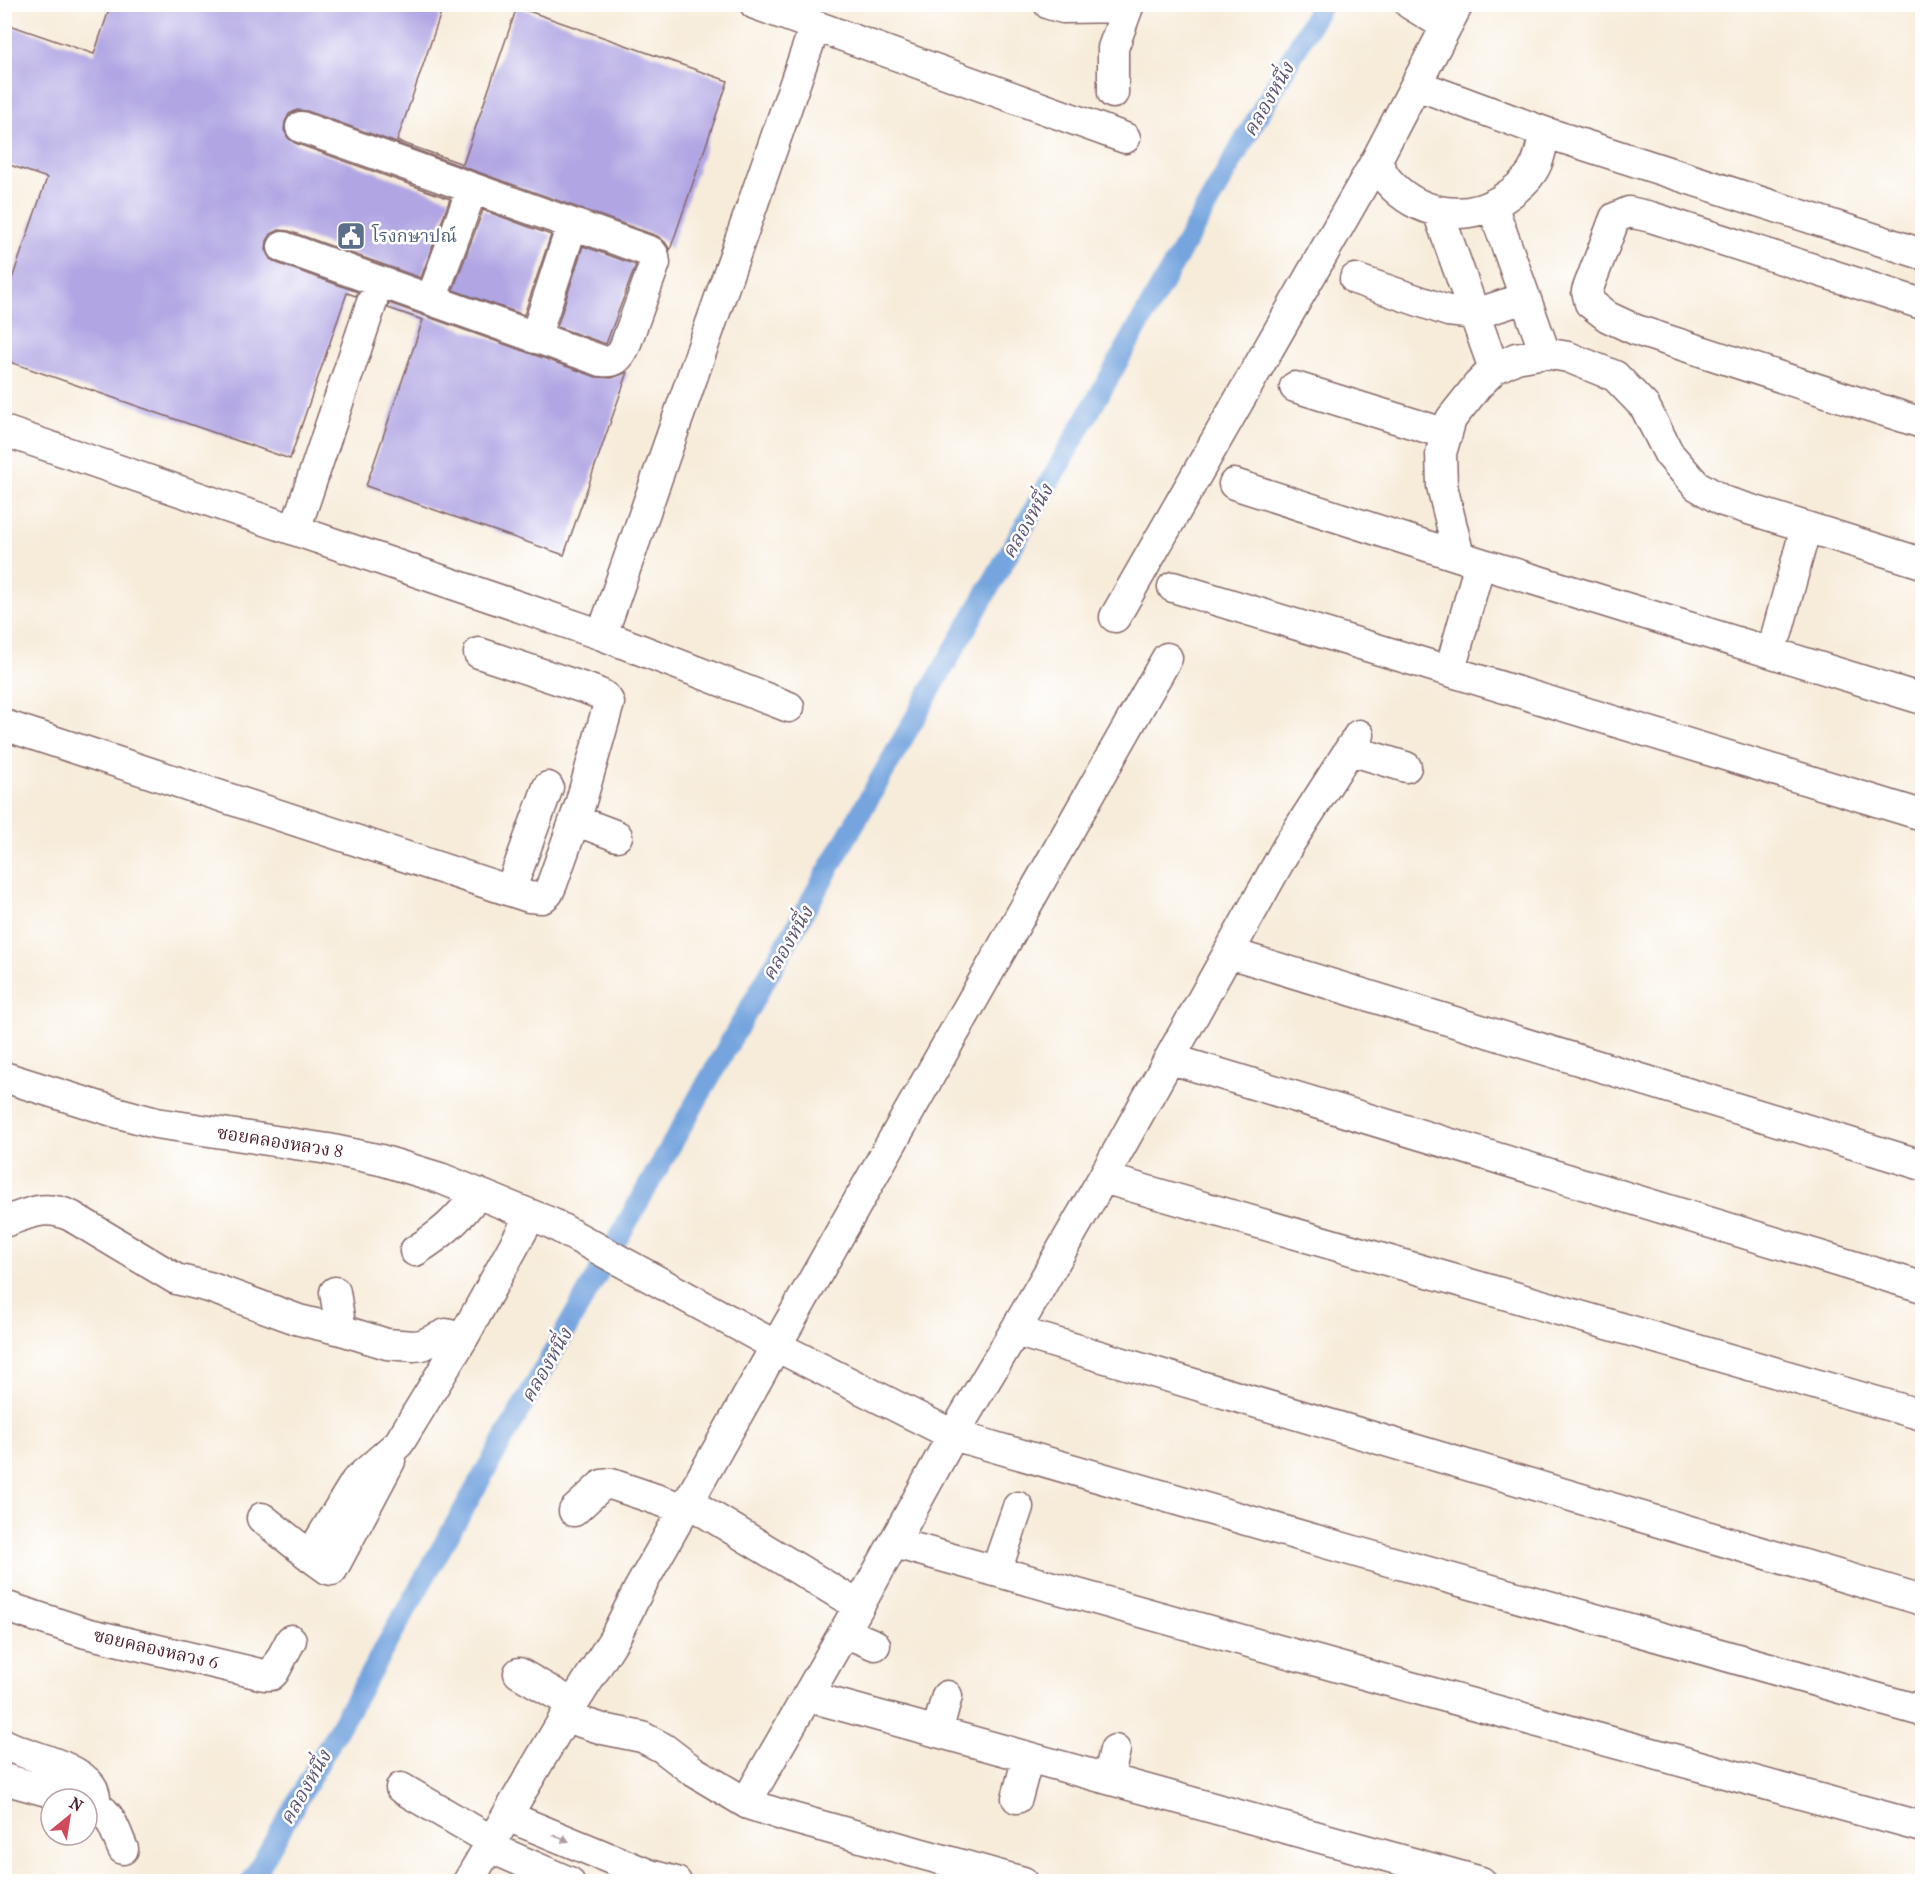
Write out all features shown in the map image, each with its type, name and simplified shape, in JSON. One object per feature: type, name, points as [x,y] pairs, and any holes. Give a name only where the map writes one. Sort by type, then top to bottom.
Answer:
[{"type":"street","points":[[755,4],[1125,138]]},
{"type":"street","points":[[1049,4],[1063,8],[1128,6],[1113,48],[1113,93]]},
{"type":"street","points":[[1115,617],[1376,161],[1418,85],[1452,15],[1410,4]]},
{"type":"street","points":[[602,635],[815,26]]},
{"type":"street","points":[[1418,85],[1544,132],[1923,254]]},
{"type":"street","points":[[283,247],[376,292],[431,300],[602,362],[614,361],[620,356],[655,263],[651,252],[301,127]]},
{"type":"street","points":[[1376,161],[1388,181],[1414,202],[1438,212],[1468,213],[1492,205],[1515,191],[1533,171],[1544,132]]},
{"type":"street","points":[[431,300],[472,189]]},
{"type":"street","points":[[1492,205],[1545,353]]},
{"type":"street","points":[[1438,212],[1494,369]]},
{"type":"street","points":[[1923,304],[1629,212],[1615,218],[1587,291],[1590,303],[1608,317],[1636,330],[1923,423]]},
{"type":"street","points":[[535,338],[572,225]]},
{"type":"street","points":[[1355,279],[1448,311],[1475,314],[1525,298]]},
{"type":"street","points":[[295,530],[376,292]]},
{"type":"street","points":[[1450,670],[1470,559],[1442,486],[1441,453],[1451,420],[1478,385],[1494,369],[1516,358],[1545,353],[1568,357],[1615,376],[1646,407],[1669,454],[1696,485],[1723,501],[1923,563]]},
{"type":"street","points":[[1295,387],[1447,434]]},
{"type":"street","points":[[4,431],[602,635],[789,707]]},
{"type":"street","points":[[1234,484],[1923,699]]},
{"type":"street","points":[[1776,633],[1806,527]]},
{"type":"street","points":[[1173,586],[1923,814]]},
{"type":"street","points":[[4,725],[510,891],[529,897],[542,897],[548,893],[552,884],[575,820],[609,703],[607,699],[564,681],[479,653]]},
{"type":"street","points":[[468,1881],[569,1710],[614,1639],[639,1589],[1167,658]]},
{"type":"street","points":[[747,1803],[895,1543],[953,1435],[1171,1059],[1289,844],[1355,742],[1406,767]]},
{"type":"street","points":[[510,891],[548,787]]},
{"type":"street","points":[[575,820],[617,836]]},
{"type":"street","points":[[1229,953],[1923,1165]]},
{"type":"street","points":[[1171,1059],[1923,1287]]},
{"type":"street","name":"ซอยคลองหลวง 8","points":[[4,1077],[156,1123],[328,1149],[381,1160],[440,1178],[541,1219],[776,1346],[953,1435],[1923,1711]]},
{"type":"street","points":[[1103,1178],[1923,1415]]},
{"type":"street","points":[[414,1251],[442,1234],[456,1221],[478,1193]]},
{"type":"street","points":[[4,1222],[37,1210],[60,1211],[177,1279],[209,1287],[298,1320],[387,1344],[422,1345],[446,1334],[463,1338]]},
{"type":"street","points":[[262,1518],[310,1556],[356,1481],[399,1443],[463,1338],[541,1219]]},
{"type":"street","points":[[335,1292],[341,1330]]},
{"type":"street","points":[[1015,1331],[1923,1600]]},
{"type":"street","points":[[573,1511],[602,1485],[611,1484],[687,1505],[859,1606]]},
{"type":"street","points":[[996,1571],[1018,1507]]},
{"type":"street","points":[[895,1543],[1923,1827]]},
{"type":"street","name":"ซอยคลองหลวง 6","points":[[4,1606],[86,1633],[264,1675],[271,1675],[274,1672],[291,1640]]},
{"type":"street","points":[[844,1632],[875,1645]]},
{"type":"street","points":[[519,1673],[569,1710],[583,1724],[642,1737],[747,1803],[785,1816],[1023,1881]]},
{"type":"street","points":[[807,1696],[1481,1881]]},
{"type":"street","points":[[937,1732],[946,1696]]},
{"type":"street","points":[[4,1744],[65,1769],[80,1777],[91,1787]]},
{"type":"street","points":[[1108,1779],[1115,1750]]},
{"type":"street","points":[[1017,1798],[1028,1757]]},
{"type":"street","points":[[4,1779],[39,1789]]},
{"type":"street","points":[[401,1788],[496,1834],[569,1881]]},
{"type":"street","points":[[99,1807],[107,1815],[123,1850]]},
{"type":"street","points":[[496,1834],[656,1879]]},
{"type":"building","name":"โรงกษาปณ์","points":[[111,4],[444,4],[397,141],[463,164],[517,7],[728,81],[670,250],[657,236],[307,111],[297,110],[289,114],[284,130],[288,138],[295,143],[450,199],[421,278],[289,231],[279,230],[271,234],[267,241],[266,251],[270,259],[358,292],[356,296],[347,293],[290,459],[4,360],[4,302],[47,178],[4,163],[4,23],[94,54]]},
{"type":"building","points":[[483,210],[551,235],[524,315],[453,290]]},
{"type":"building","points":[[583,246],[636,265],[606,344],[557,327]]},
{"type":"building","points":[[389,303],[596,377],[612,378],[628,372],[564,555],[366,486],[423,320],[388,308]]},
{"type":"waterway","name":"คลองหนึ่ง","points":[[251,1882],[1322,4]]},
{"type":"place","name":"โรงกษาปณ์","points":[[351,236]]}]
